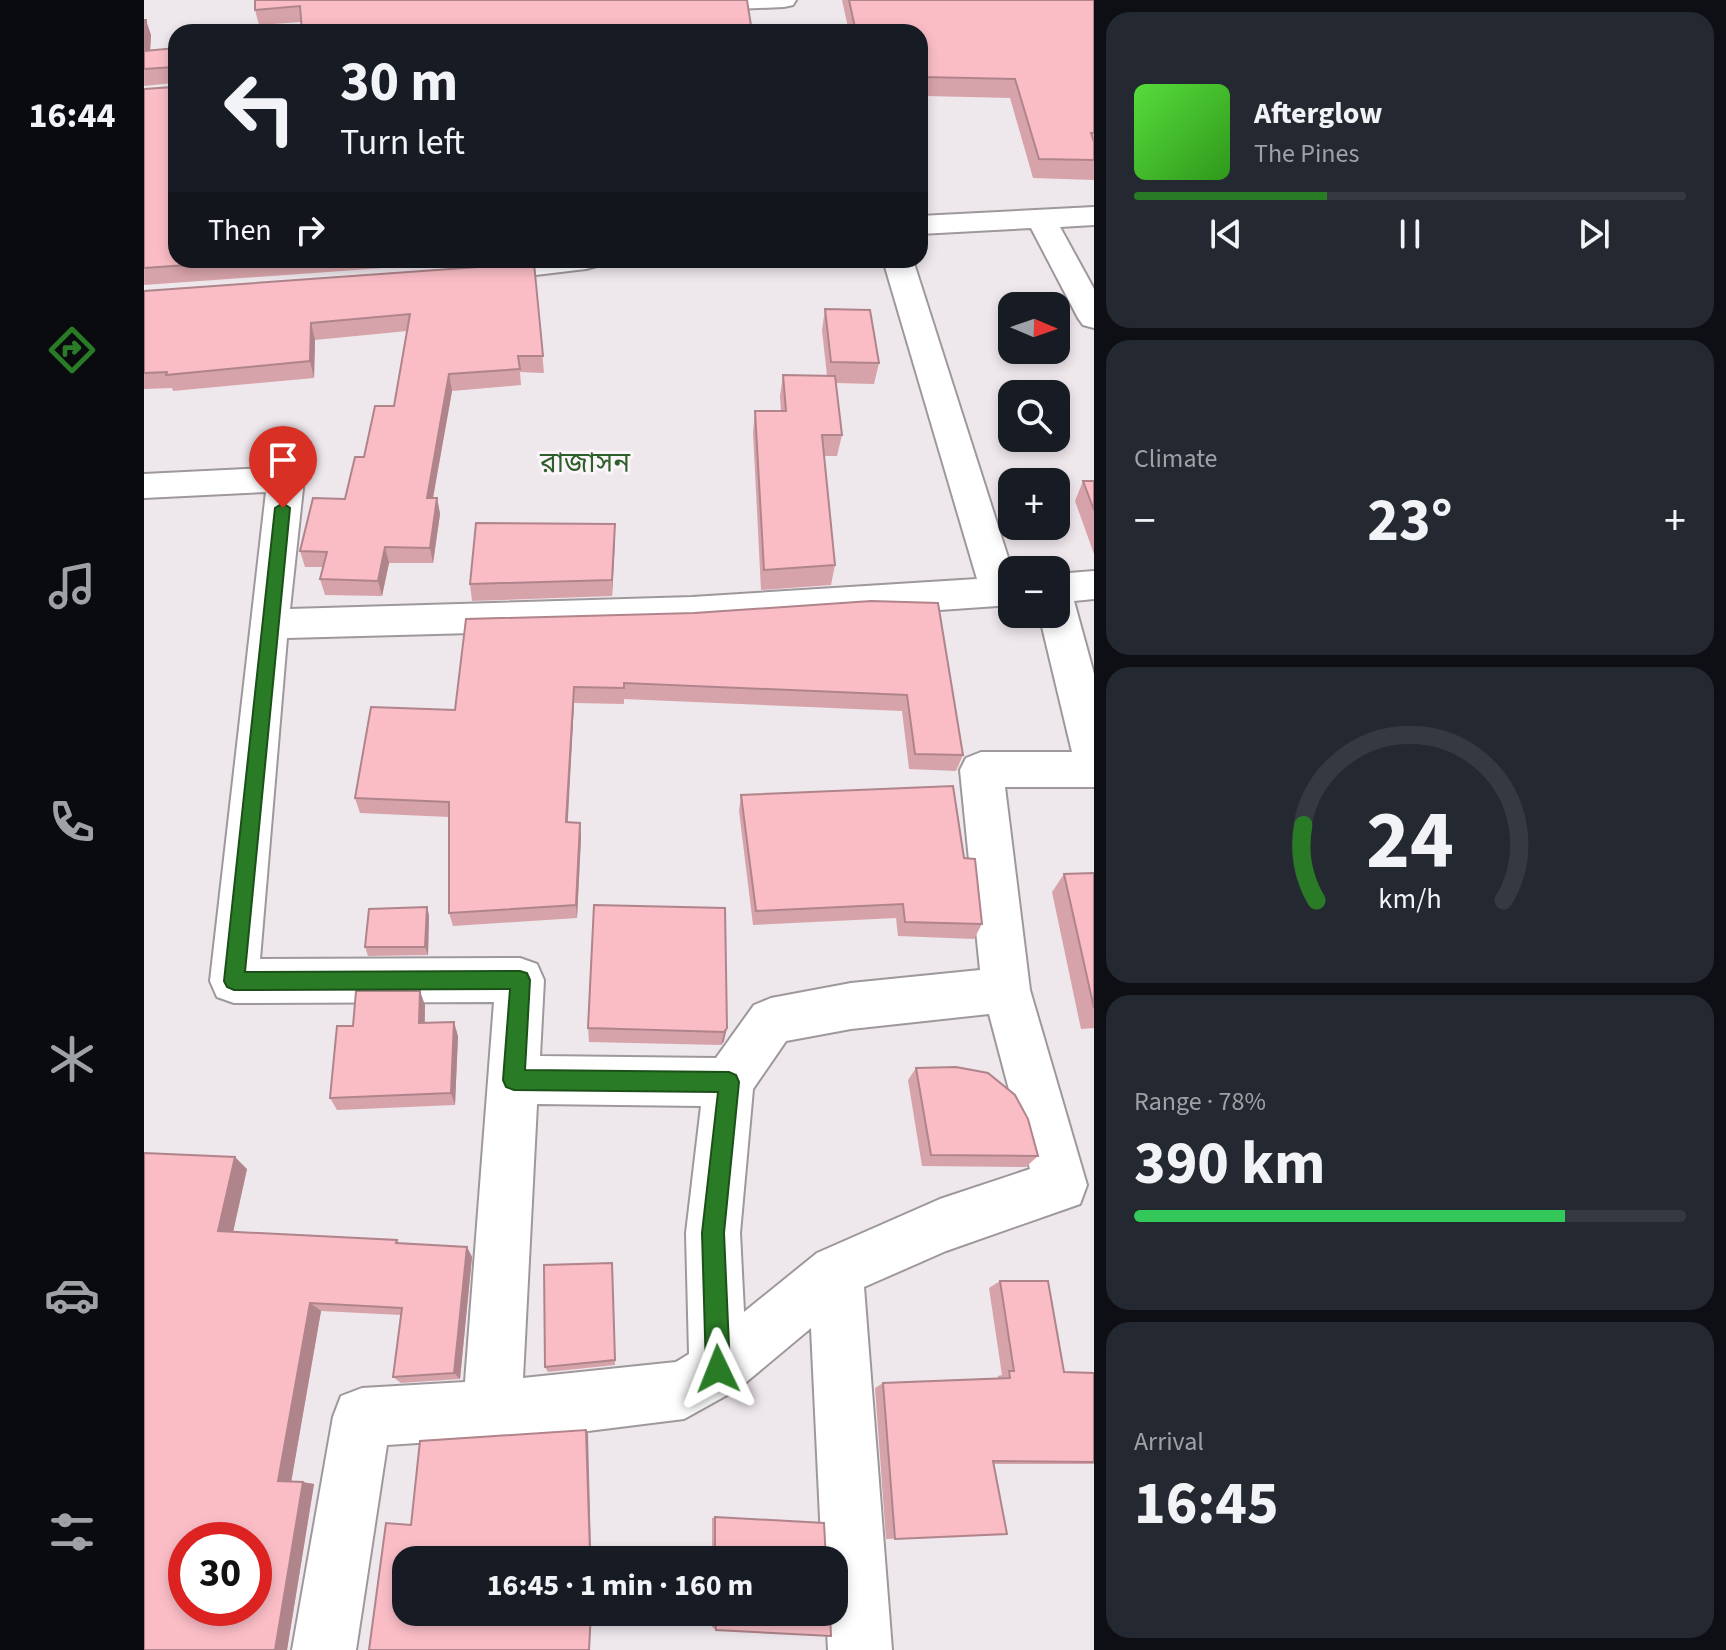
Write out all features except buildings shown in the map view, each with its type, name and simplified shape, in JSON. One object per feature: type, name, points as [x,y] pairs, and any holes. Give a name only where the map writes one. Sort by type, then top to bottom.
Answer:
[{"type":"street","points":[[642,0],[645,6],[784,0]]},
{"type":"street","points":[[928,225],[1094,216]]},
{"type":"street","points":[[1041,218],[1094,318]]},
{"type":"street","points":[[441,275],[533,268]]},
{"type":"street","points":[[901,268],[998,566]]},
{"type":"street","points":[[144,486],[286,479],[234,981],[520,980],[492,1409]]},
{"type":"street","points":[[1070,587],[1094,585]]},
{"type":"street","points":[[269,624],[692,612],[998,592]]},
{"type":"street","points":[[1062,628],[1094,755]]},
{"type":"street","points":[[324,1650],[362,1417],[492,1409],[684,1390],[718,1369],[836,1272],[940,1226],[1061,1185],[1006,990],[981,770],[1094,769]]},
{"type":"street","points":[[718,1369],[713,1233],[729,1082],[771,1021],[851,1006],[1006,990]]},
{"type":"street","points":[[514,1080],[729,1082]]},
{"type":"street","points":[[836,1272],[860,1650]]},
{"type":"district","name":"রাজাসন","points":[[585,463]]},
{"type":"route","points":[[283,508],[234,981],[520,980],[514,1080],[729,1082],[713,1233],[718,1369]]}]
